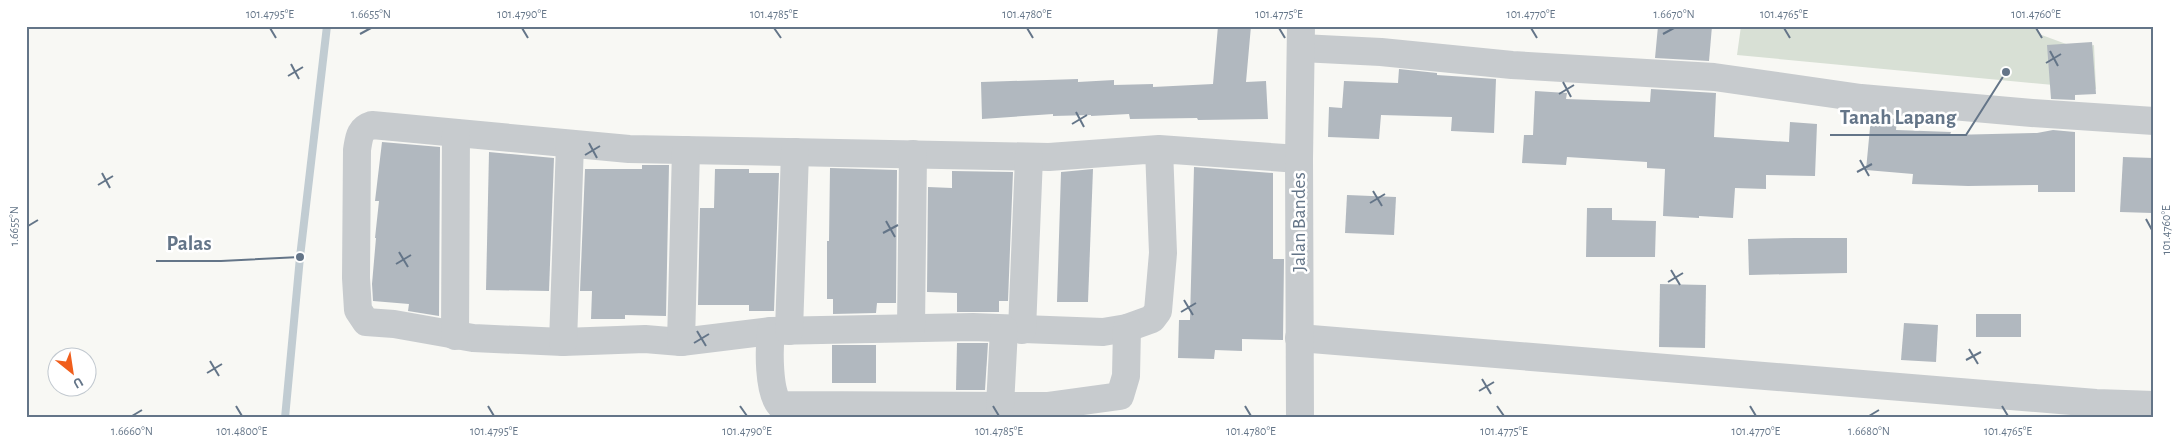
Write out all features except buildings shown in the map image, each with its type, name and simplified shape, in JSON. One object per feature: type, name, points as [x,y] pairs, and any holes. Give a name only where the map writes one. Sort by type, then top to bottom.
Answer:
[{"type":"street","points":[[1301,37],[1381,52],[1512,65],[1714,76],[1861,98],[2154,121]]},
{"type":"street","name":"Jalan Bandes","points":[[1300,418],[1299,159],[1301,37]]},
{"type":"street","points":[[1159,149],[1163,253],[1158,311],[1152,319],[1127,328],[1103,332],[973,327],[780,331],[681,342],[645,339],[564,342],[455,336],[394,324],[366,322],[358,310],[356,278],[357,160],[360,133],[364,127],[372,125],[629,149],[1029,157],[1159,149],[1299,159]]},
{"type":"street","points":[[455,336],[456,133]]},
{"type":"street","points":[[564,342],[570,144]]},
{"type":"street","points":[[681,342],[686,150]]},
{"type":"street","points":[[795,152],[780,331],[772,386],[774,398],[780,405],[1047,406],[1120,396],[1126,376],[1127,328]]},
{"type":"street","points":[[911,328],[913,154]]},
{"type":"street","points":[[1000,406],[1013,329],[1029,157]]},
{"type":"street","points":[[1299,338],[2096,403],[2154,405]]},
{"type":"shaded area","points":[[1741,26],[2037,26],[2039,34],[2077,48],[2094,45],[2096,89],[1737,55]]},
{"type":"waterway","points":[[285,418],[300,257],[327,26]]},
{"type":"place","name":"Tanah Lapang","points":[[2006,72]]},
{"type":"place","name":"Palas","points":[[300,257]]}]
